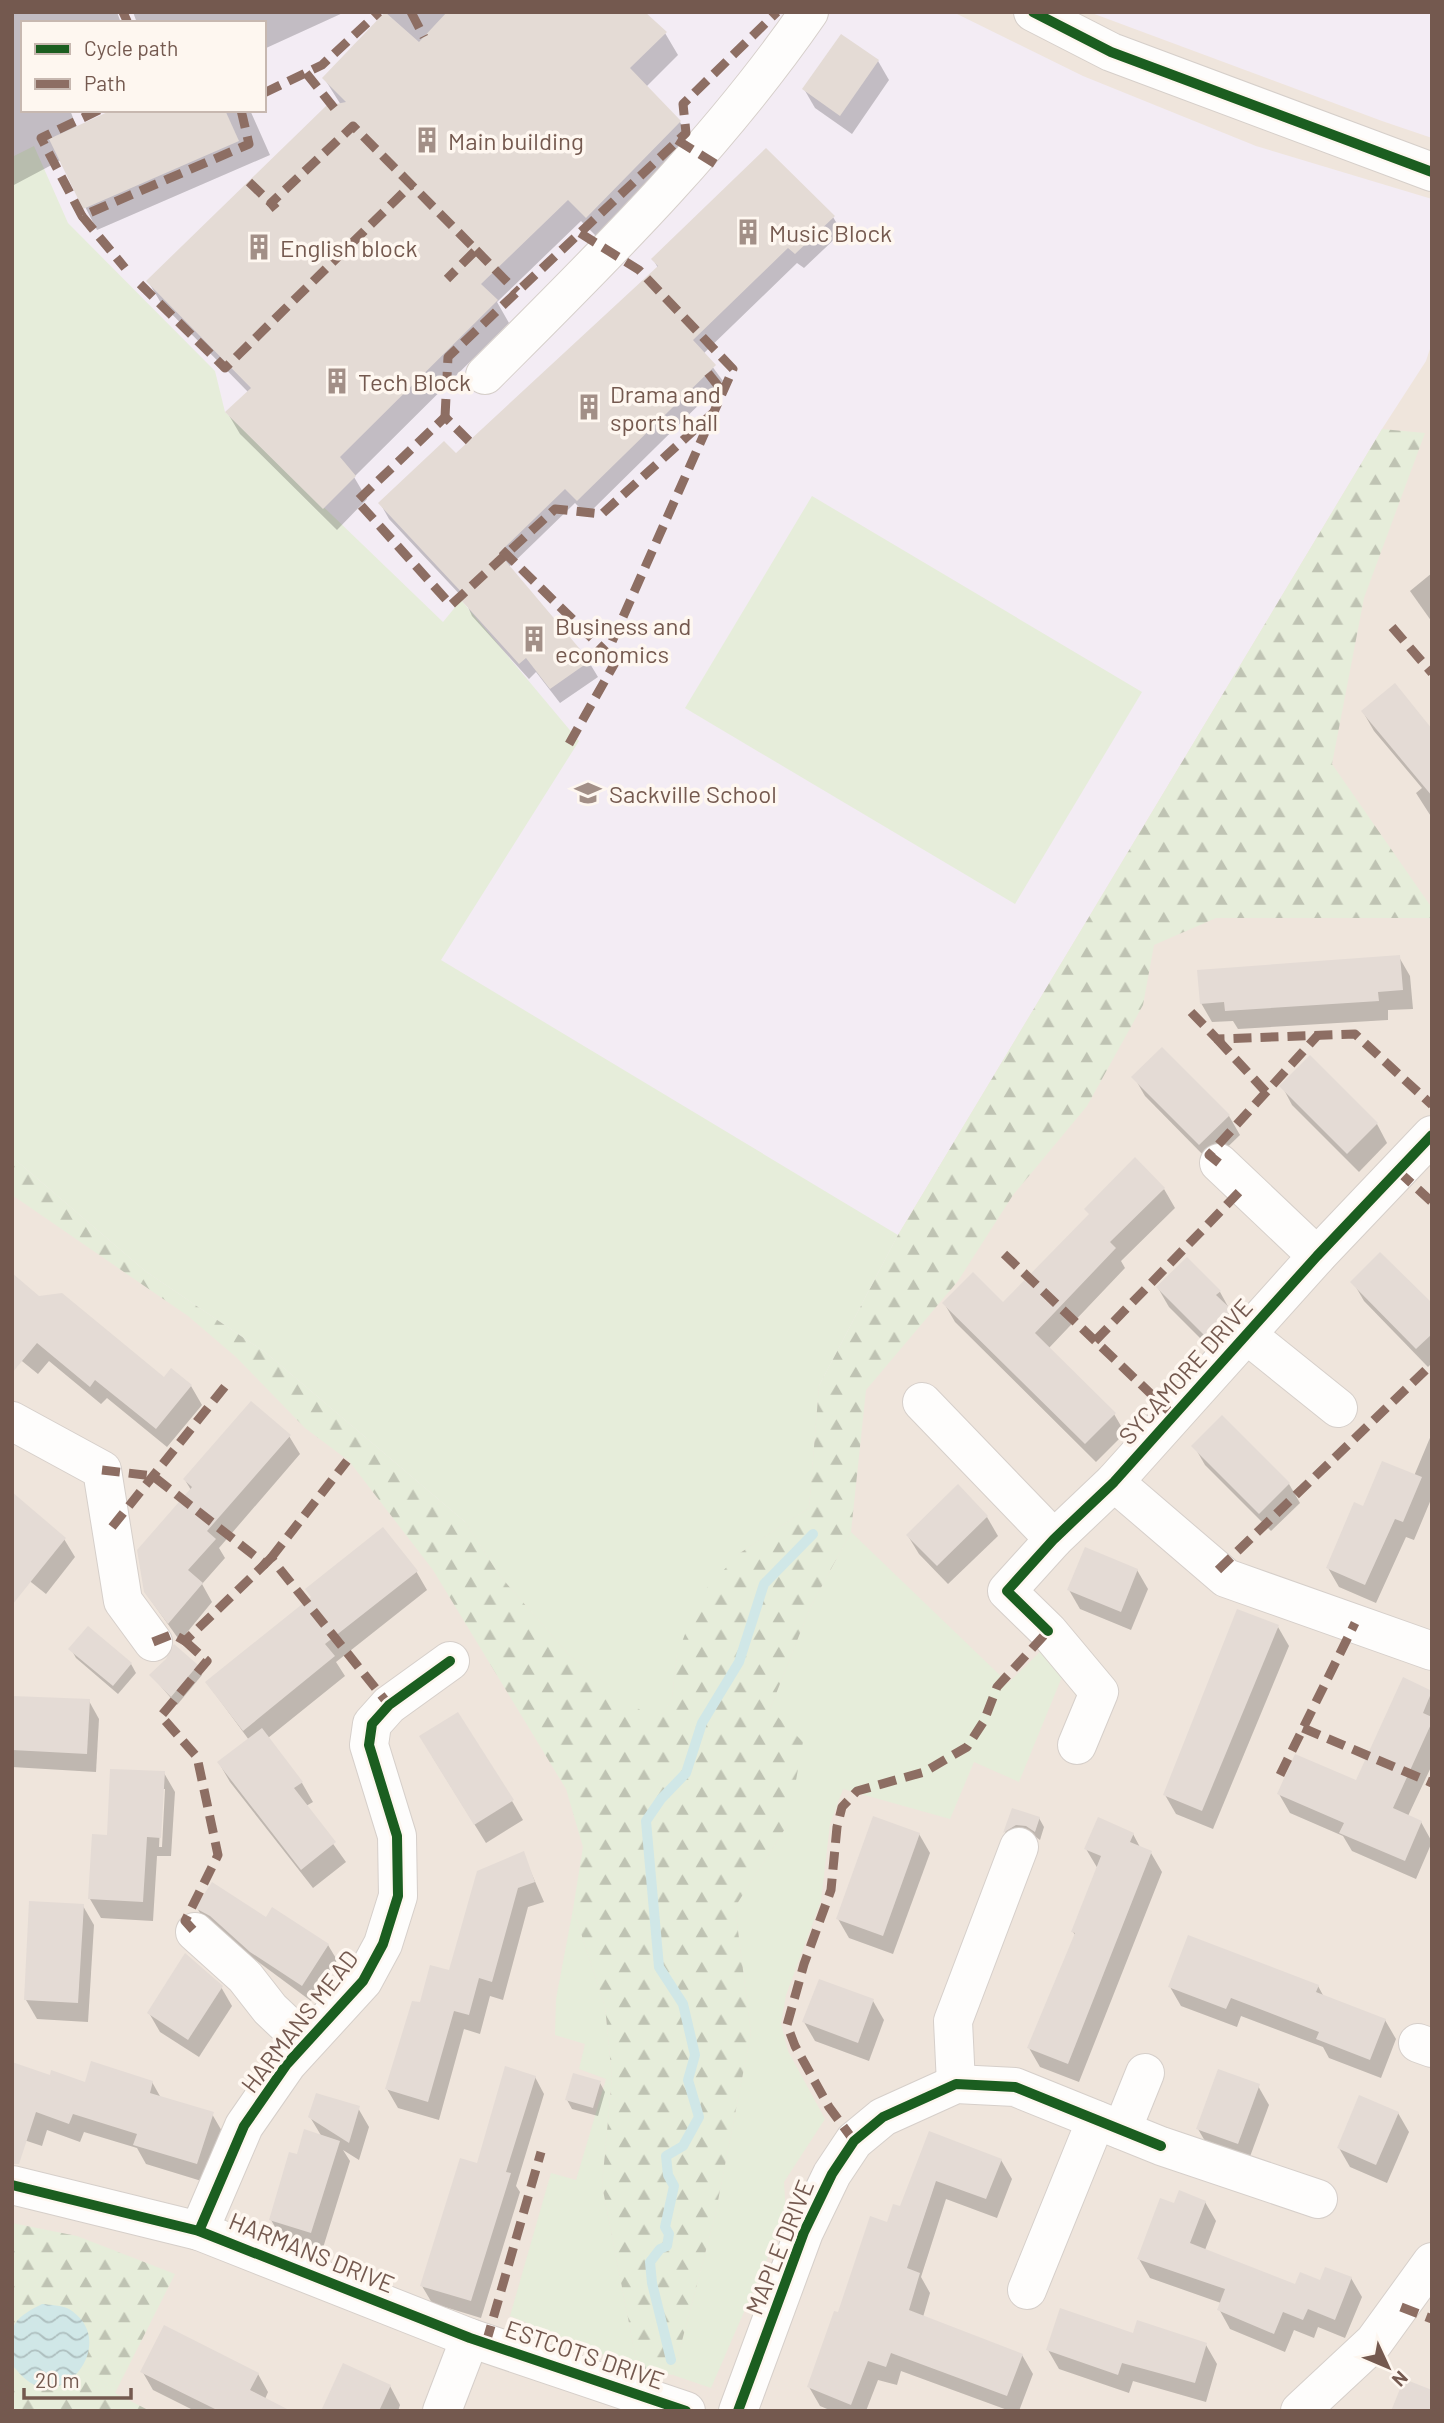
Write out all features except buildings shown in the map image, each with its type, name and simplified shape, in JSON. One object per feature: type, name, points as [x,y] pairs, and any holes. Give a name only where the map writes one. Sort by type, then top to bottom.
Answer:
[{"type":"street","points":[[485,375],[635,225],[715,136],[809,12]]},
{"type":"street","points":[[1032,12],[1111,52],[1432,172]]},
{"type":"street","name":"SYCAMORE DRIVE","points":[[1077,1745],[1099,1692],[1048,1631],[1007,1591],[1054,1539],[1114,1482],[1317,1256],[1432,1135]]},
{"type":"street","points":[[1219,1163],[1317,1256]]},
{"type":"street","points":[[1246,1334],[1338,1408]]},
{"type":"street","points":[[922,1402],[1054,1539]]},
{"type":"street","points":[[12,1421],[102,1470],[123,1601],[153,1642]]},
{"type":"street","points":[[1114,1482],[1226,1578],[1432,1651]]},
{"type":"street","name":"HARMANS MEAD","points":[[199,2231],[244,2126],[305,2042],[331,2019],[363,1981],[383,1944],[398,1896],[397,1836],[369,1745],[372,1724],[389,1704],[450,1661]]},
{"type":"street","points":[[956,2084],[953,2021],[1019,1847]]},
{"type":"street","points":[[195,1932],[245,1977],[270,2009],[305,2042]]},
{"type":"street","points":[[1027,2290],[1109,2125],[1145,2073]]},
{"type":"street","name":"MAPLE DRIVE","points":[[738,2411],[804,2232],[832,2174],[854,2141],[883,2117],[956,2084],[1015,2087],[1161,2146],[1318,2199]]},
{"type":"street","name":"HARMANS DRIVE","points":[[12,2185],[199,2231],[470,2338]]},
{"type":"street","points":[[1303,2410],[1374,2342],[1432,2262]]},
{"type":"street","points":[[442,2411],[470,2338]]},
{"type":"street","name":"ESTCOTS DRIVE","points":[[470,2338],[686,2411]]},
{"type":"shaded area","points":[[12,12],[1432,12],[1432,2411],[12,2411]]},
{"type":"shaded area","name":"Sackville School","points":[[12,12],[953,12],[1083,76],[1256,146],[1432,199],[1432,343],[1426,361],[1382,429],[898,1235],[819,1386],[465,1522],[266,1353],[145,1271],[12,1157]]},
{"type":"shaded area","points":[[1089,12],[1432,12],[1432,138],[1382,121]]},
{"type":"green space","points":[[34,146],[68,223],[215,371],[225,412],[443,622],[461,600],[579,741],[441,960],[898,1235],[819,1386],[809,1508],[740,1553],[677,1655],[672,1698],[657,1724],[570,1656],[500,1576],[465,1522],[266,1353],[145,1271],[12,1157],[12,157]]},
{"type":"green space","points":[[1382,429],[1425,433],[1364,598],[1332,764],[1432,908],[1432,918],[1216,918],[1154,945],[1143,1005],[1087,1106],[1013,1195],[958,1281],[866,1390],[851,1532],[810,1608],[770,1709],[803,1742],[788,1824],[735,1907],[751,2033],[715,2216],[673,2375],[638,2369],[602,2185],[612,2078],[605,2006],[573,1909],[583,1847],[566,1789],[433,1570],[349,1461],[305,1428],[236,1357],[188,1316],[12,1195],[12,1157],[145,1271],[266,1353],[465,1522],[500,1576],[570,1656],[657,1723],[672,1698],[677,1655],[700,1595],[740,1553],[809,1508],[819,1386],[898,1235]]},
{"type":"green space","points":[[812,496],[1142,692],[1015,904],[685,708]]},
{"type":"green space","points":[[851,1532],[1008,1683],[1046,1646],[1066,1667],[1019,1782],[974,1762],[950,1819],[843,1789],[830,1824],[821,1901],[786,1995],[781,2024],[788,2051],[825,2119],[784,2182],[786,2215],[711,2388],[673,2375],[715,2216],[751,2033],[735,1907],[788,1824],[770,1709],[810,1608]]},
{"type":"green space","points":[[573,1909],[605,2006],[612,2078],[602,2185],[638,2369],[510,2316],[551,2173],[576,2180],[606,2079],[579,2069],[585,2044],[555,2035],[556,1999]]},
{"type":"green space","points":[[12,2223],[77,2236],[175,2274],[115,2393],[150,2411],[12,2411]]},
{"type":"water","points":[[42,2304],[69,2309],[83,2322],[89,2337],[88,2353],[82,2368],[71,2379],[57,2386],[43,2388],[28,2381],[12,2365],[13,2327],[22,2316]]},
{"type":"waterway","points":[[671,2360],[652,2283],[650,2262],[660,2249],[667,2246],[669,2234],[665,2227],[674,2186],[668,2175],[666,2156],[683,2146],[699,2117],[688,2080],[695,2055],[683,2004],[659,1967],[646,1821],[661,1799],[686,1773],[702,1723],[739,1662],[764,1584],[813,1534]]},
{"type":"marked path","points":[[123,12],[127,21]]},
{"type":"marked path","points":[[266,92],[322,65],[379,12]]},
{"type":"marked path","points":[[411,12],[424,37]]},
{"type":"marked path","points":[[445,417],[448,357],[686,133],[683,104],[777,12]]},
{"type":"marked path","points":[[306,73],[339,114]]},
{"type":"marked path","points":[[95,112],[41,138],[82,216],[249,144],[241,112]]},
{"type":"marked path","points":[[276,209],[271,203],[353,126],[476,250],[447,279]]},
{"type":"marked path","points":[[677,140],[722,168]]},
{"type":"marked path","points":[[249,182],[271,203]]},
{"type":"marked path","points":[[140,284],[225,368],[411,185]]},
{"type":"marked path","points":[[82,216],[125,268]]},
{"type":"marked path","points":[[580,233],[639,270],[733,369],[607,653],[622,667]]},
{"type":"marked path","points":[[476,250],[517,292]]},
{"type":"marked path","points":[[708,373],[723,392]]},
{"type":"marked path","points":[[469,441],[445,417],[357,501],[451,605],[555,509],[602,514],[714,412]]},
{"type":"marked path","points":[[502,550],[607,653]]},
{"type":"marked path","points":[[1392,627],[1432,673]]},
{"type":"marked path","points":[[569,744],[616,661]]},
{"type":"marked path","points":[[1191,1012],[1217,1039],[1355,1034],[1432,1105]]},
{"type":"marked path","points":[[1219,1163],[1209,1155],[1318,1035]]},
{"type":"marked path","points":[[1217,1039],[1266,1092]]},
{"type":"marked path","points":[[1398,1171],[1432,1202]]},
{"type":"marked path","points":[[1095,1341],[1244,1187]]},
{"type":"marked path","points":[[1004,1254],[1173,1415]]},
{"type":"marked path","points":[[1218,1570],[1432,1364]]},
{"type":"marked path","points":[[112,1527],[227,1384]]},
{"type":"marked path","points":[[271,1558],[347,1461]]},
{"type":"marked path","points":[[102,1470],[153,1476],[265,1564],[271,1558],[389,1705]]},
{"type":"marked path","points":[[153,1642],[173,1634],[185,1641],[265,1564]]},
{"type":"marked path","points":[[1280,1775],[1355,1623]]},
{"type":"marked path","points":[[854,2141],[829,2107],[795,2046],[787,2025],[804,1964],[831,1890],[837,1827],[842,1807],[857,1791],[924,1772],[967,1747],[984,1721],[997,1687],[1048,1631]]},
{"type":"marked path","points":[[185,1641],[207,1661],[161,1716],[197,1757],[218,1855],[185,1921],[195,1932]]},
{"type":"marked path","points":[[1303,1728],[1432,1783]]},
{"type":"marked path","points":[[486,2343],[541,2152]]},
{"type":"marked path","points":[[1401,2307],[1432,2319]]},
{"type":"cycle path","points":[[1033,12],[1111,52],[1432,172]]},
{"type":"cycle path","points":[[1048,1631],[1007,1591],[1054,1539],[1114,1482],[1317,1256],[1432,1135]]},
{"type":"cycle path","points":[[199,2231],[244,2126],[287,2064],[363,1981],[383,1944],[398,1896],[397,1836],[369,1745],[372,1724],[389,1705],[450,1661]]},
{"type":"cycle path","points":[[738,2411],[804,2232],[832,2174],[854,2141],[883,2117],[956,2084],[1015,2087],[1161,2146]]},
{"type":"cycle path","points":[[12,2185],[199,2231],[470,2338],[686,2411]]},
{"type":"place","name":"Main building","points":[[427,140]]},
{"type":"place","name":"Music Block","points":[[748,232]]},
{"type":"place","name":"English block","points":[[259,247]]},
{"type":"place","name":"Tech Block","points":[[337,381]]},
{"type":"place","name":"Drama and sports hall","points":[[589,407]]},
{"type":"place","name":"Business and economics","points":[[534,639]]},
{"type":"place","name":"Sackville School","points":[[588,793]]}]
